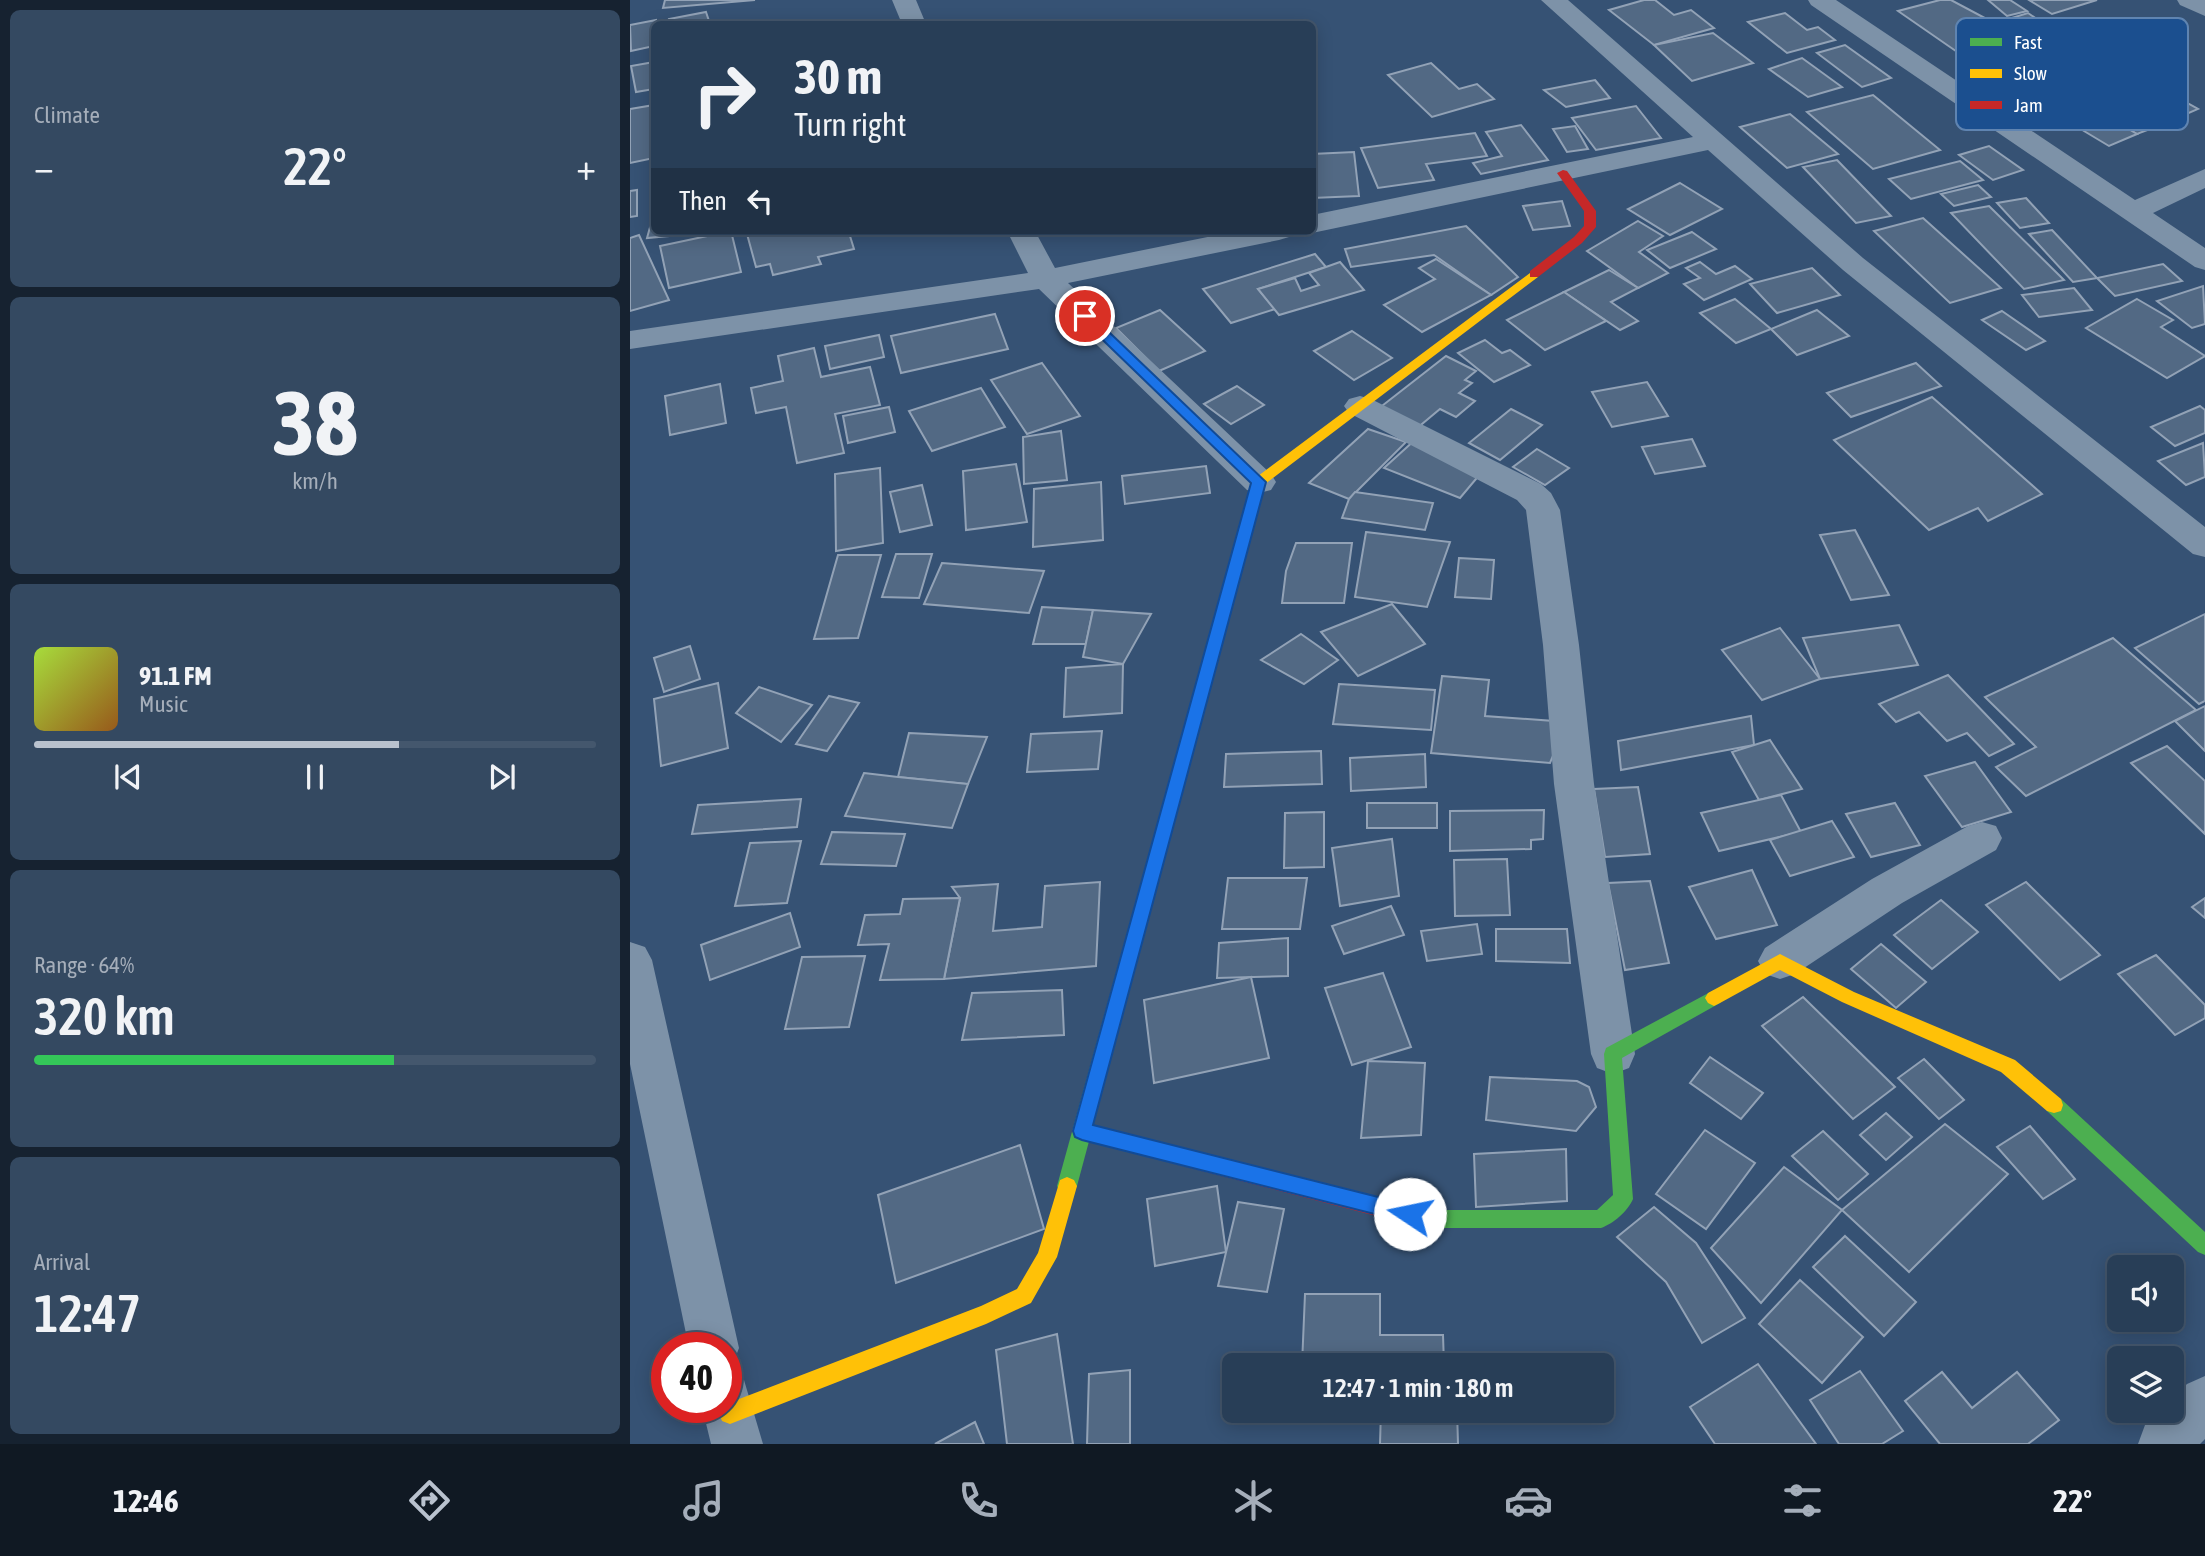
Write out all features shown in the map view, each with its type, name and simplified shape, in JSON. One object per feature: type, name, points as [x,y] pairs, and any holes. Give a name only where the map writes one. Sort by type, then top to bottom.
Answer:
[{"type":"street","points":[[904,0],[913,21]]},
{"type":"street","points":[[1553,0],[1853,264],[2205,545]]},
{"type":"street","points":[[1820,0],[1956,93]]},
{"type":"street","points":[[2189,0],[2205,9]]},
{"type":"street","points":[[2010,130],[2205,261]]},
{"type":"street","points":[[1316,223],[1714,141]]},
{"type":"street","points":[[742,1414],[1024,1296],[1047,1257],[1259,482],[1590,227],[1590,211],[1563,173]]},
{"type":"street","points":[[2131,213],[2205,177]]},
{"type":"street","points":[[1023,235],[1046,279],[1259,482]]},
{"type":"street","points":[[630,340],[1046,279],[1260,235]]},
{"type":"street","points":[[1082,1131],[1384,1209],[1436,1219],[1601,1219],[1623,1199],[1613,1054],[1574,784],[1561,645],[1543,510],[1539,500],[1529,492],[1360,406]]},
{"type":"street","points":[[1613,1054],[1780,961],[1887,891],[1982,838]]},
{"type":"street","points":[[630,960],[711,1332]]},
{"type":"street","points":[[1780,961],[1848,996],[2008,1066],[2065,1114],[2205,1245]]},
{"type":"street","points":[[2164,1444],[2205,1402]]},
{"type":"building","points":[[665,0],[755,0],[663,8]]},
{"type":"building","points":[[1644,0],[1655,0],[1674,15],[1691,10],[1714,28],[1654,45],[1609,10]]},
{"type":"building","points":[[1940,0],[1951,0],[1983,17],[1956,18],[1956,51],[1898,11]]},
{"type":"building","points":[[1988,0],[2010,0],[2027,11],[2007,16]]},
{"type":"building","points":[[2029,0],[2097,0],[2052,14]]},
{"type":"building","points":[[706,12],[709,21],[669,21]]},
{"type":"building","points":[[1785,13],[1807,30],[1818,27],[1835,40],[1787,53],[1748,22]]},
{"type":"building","points":[[2028,13],[2035,18],[2012,18]]},
{"type":"building","points":[[656,20],[651,21],[651,47],[631,51],[630,25]]},
{"type":"building","points":[[1713,33],[1753,63],[1692,81],[1654,45]]},
{"type":"building","points":[[1845,45],[1891,78],[1862,87],[1817,53]]},
{"type":"building","points":[[1802,58],[1842,87],[1808,97],[1769,69]]},
{"type":"building","points":[[651,63],[651,90],[636,92],[631,66]]},
{"type":"building","points":[[1431,63],[1459,89],[1477,84],[1494,99],[1432,117],[1388,75]]},
{"type":"building","points":[[1595,80],[1610,98],[1566,107],[1544,90]]},
{"type":"building","points":[[1873,95],[1940,150],[1873,169],[1807,112]]},
{"type":"building","points":[[2188,103],[2198,109],[2188,113]]},
{"type":"building","points":[[651,106],[651,159],[630,163],[630,109]]},
{"type":"building","points":[[1636,106],[1661,138],[1596,150],[1572,118]]},
{"type":"building","points":[[1790,114],[1838,154],[1787,168],[1740,127]]},
{"type":"building","points":[[1521,125],[1548,160],[1481,174],[1473,163],[1502,156],[1486,132]]},
{"type":"building","points":[[1575,126],[1588,149],[1567,152],[1553,129]]},
{"type":"building","points":[[2082,130],[2130,130],[2137,134],[2109,146]]},
{"type":"building","points":[[2130,130],[2148,130],[2137,134]]},
{"type":"building","points":[[1475,133],[1487,156],[1426,164],[1434,180],[1378,188],[1361,148]]},
{"type":"building","points":[[1989,146],[2023,170],[1993,180],[1959,155]]},
{"type":"building","points":[[1354,152],[1359,196],[1316,198],[1316,154]]},
{"type":"building","points":[[1837,160],[1891,216],[1856,223],[1803,167]]},
{"type":"building","points":[[1960,161],[1983,180],[1911,199],[1889,179]]},
{"type":"building","points":[[1680,183],[1722,209],[1670,235],[1628,209]]},
{"type":"building","points":[[1978,185],[1991,197],[1954,206],[1941,194]]},
{"type":"building","points":[[637,190],[637,216],[630,217],[630,191]]},
{"type":"building","points":[[2026,198],[2049,223],[2020,228],[1997,203]]},
{"type":"building","points":[[1562,201],[1570,226],[1533,230],[1523,206]]},
{"type":"building","points":[[1989,206],[2064,280],[2024,289],[1951,213]]},
{"type":"building","points":[[1923,218],[2001,288],[1950,303],[1874,231]]},
{"type":"building","points":[[1638,221],[1663,236],[1639,252],[1668,273],[1638,288],[1587,251]]},
{"type":"building","points":[[651,224],[651,235],[680,235],[647,238]]},
{"type":"building","points":[[1466,226],[1518,277],[1491,295],[1434,255],[1351,267],[1345,249]]},
{"type":"building","points":[[2052,230],[2097,278],[2073,282],[2029,234]]},
{"type":"building","points":[[1692,232],[1716,249],[1670,268],[1647,250]]},
{"type":"building","points":[[639,235],[669,300],[630,311],[630,238]]},
{"type":"building","points":[[712,235],[732,235],[741,272],[669,288],[660,246]]},
{"type":"building","points":[[747,235],[855,235],[850,236],[854,249],[818,257],[821,264],[773,275],[770,264],[756,267]]},
{"type":"building","points":[[1315,254],[1326,267],[1258,289],[1275,309],[1231,323],[1203,289]]},
{"type":"building","points":[[1436,259],[1491,295],[1422,332],[1384,305],[1435,279],[1419,268]]},
{"type":"building","points":[[1340,262],[1364,290],[1279,315],[1258,289],[1295,278],[1301,291],[1319,285],[1309,273]]},
{"type":"building","points":[[1700,262],[1716,274],[1735,266],[1752,279],[1704,300],[1684,284],[1700,278],[1686,268]]},
{"type":"building","points":[[2163,264],[2182,281],[2115,296],[2097,278]]},
{"type":"building","points":[[1812,268],[1840,295],[1777,313],[1750,284]]},
{"type":"building","points":[[1609,270],[1638,288],[1611,302],[1638,321],[1620,330],[1564,292]]},
{"type":"building","points":[[2203,286],[2205,324],[2192,328],[2157,301]]},
{"type":"building","points":[[2074,288],[2092,310],[2039,317],[2022,295]]},
{"type":"building","points":[[1564,292],[1606,321],[1545,350],[1507,320]]},
{"type":"building","points":[[1735,299],[1771,329],[1736,343],[1700,313]]},
{"type":"building","points":[[2137,299],[2173,320],[2161,327],[2205,356],[2167,378],[2086,328]]},
{"type":"building","points":[[1160,310],[1205,351],[1159,371],[1116,328]]},
{"type":"building","points":[[1817,310],[1849,336],[1797,355],[1771,329]]},
{"type":"building","points":[[2002,311],[2045,341],[2026,350],[1982,320]]},
{"type":"building","points":[[995,314],[1008,349],[901,373],[891,336]]},
{"type":"building","points":[[1352,331],[1392,358],[1354,380],[1314,351]]},
{"type":"building","points":[[879,335],[884,357],[830,369],[825,346]]},
{"type":"building","points":[[1485,340],[1502,353],[1510,350],[1530,365],[1494,382],[1458,353]]},
{"type":"building","points":[[814,348],[821,377],[870,367],[880,405],[835,414],[844,453],[797,463],[786,407],[756,413],[751,388],[783,381],[778,356]]},
{"type":"building","points":[[1446,356],[1476,371],[1465,380],[1472,383],[1459,393],[1475,401],[1456,417],[1440,409],[1416,429],[1378,409]]},
{"type":"building","points":[[1042,363],[1080,416],[1027,434],[991,380]]},
{"type":"building","points":[[1916,363],[1941,386],[1851,417],[1827,393]]},
{"type":"building","points":[[1647,382],[1668,416],[1612,427],[1592,392]]},
{"type":"building","points":[[720,384],[726,423],[670,435],[665,396]]},
{"type":"building","points":[[1237,386],[1264,405],[1231,424],[1204,404]]},
{"type":"building","points":[[981,388],[1005,427],[932,451],[909,411]]},
{"type":"building","points":[[1932,397],[2042,494],[1988,521],[1978,508],[1929,530],[1834,440]]},
{"type":"building","points":[[2200,406],[2205,410],[2205,433],[2175,446],[2151,427]]},
{"type":"building","points":[[889,407],[895,432],[848,443],[843,416]]},
{"type":"building","points":[[1511,409],[1542,425],[1500,460],[1469,443]]},
{"type":"building","points":[[1368,429],[1406,442],[1349,499],[1309,483]]},
{"type":"building","points":[[1061,431],[1067,480],[1024,484],[1023,437]]},
{"type":"building","points":[[1416,439],[1481,473],[1460,498],[1384,468]]},
{"type":"building","points":[[1692,439],[1705,466],[1655,474],[1642,447]]},
{"type":"building","points":[[2203,443],[2205,477],[2186,485],[2158,461]]},
{"type":"building","points":[[1537,449],[1569,468],[1545,485],[1513,467]]},
{"type":"building","points":[[1016,464],[1027,522],[966,530],[963,471]]},
{"type":"building","points":[[1206,466],[1210,493],[1125,504],[1122,476]]},
{"type":"building","points":[[880,468],[883,543],[836,551],[835,474]]},
{"type":"building","points":[[1101,482],[1103,540],[1033,547],[1034,489]]},
{"type":"building","points":[[922,485],[932,525],[900,532],[890,492]]},
{"type":"building","points":[[1355,492],[1433,503],[1425,530],[1342,518],[1349,499]]},
{"type":"building","points":[[1855,530],[1889,595],[1851,600],[1820,535]]},
{"type":"building","points":[[1366,532],[1450,542],[1427,607],[1355,597]]},
{"type":"building","points":[[1296,543],[1352,543],[1344,603],[1282,603],[1286,571]]},
{"type":"building","points":[[896,554],[932,554],[919,598],[882,597]]},
{"type":"building","points":[[838,555],[881,555],[858,638],[814,639]]},
{"type":"building","points":[[1459,558],[1494,560],[1491,599],[1455,597]]},
{"type":"building","points":[[942,563],[1044,571],[1029,613],[924,604]]},
{"type":"building","points":[[1392,604],[1425,644],[1358,676],[1321,632]]},
{"type":"building","points":[[1042,607],[1093,610],[1086,644],[1033,644]]},
{"type":"building","points":[[1093,610],[1151,614],[1123,664],[1083,657]]},
{"type":"building","points":[[2205,614],[2205,701],[2199,704],[2135,648]]},
{"type":"building","points":[[1899,625],[1918,665],[1820,679],[1803,638]]},
{"type":"building","points":[[1780,628],[1820,679],[1762,700],[1722,650]]},
{"type":"building","points":[[1301,634],[1338,660],[1304,684],[1261,660]]},
{"type":"building","points":[[2113,638],[2196,710],[2026,796],[1996,767],[2036,747],[1985,697]]},
{"type":"building","points":[[690,646],[700,679],[664,692],[654,658]]},
{"type":"building","points":[[1123,664],[1122,713],[1064,717],[1066,668]]},
{"type":"building","points":[[1948,675],[2014,744],[1989,756],[1967,733],[1947,741],[1919,712],[1896,722],[1879,704]]},
{"type":"building","points":[[1442,676],[1489,680],[1485,716],[1567,722],[1550,763],[1431,753]]},
{"type":"building","points":[[718,683],[728,748],[661,766],[654,699]]},
{"type":"building","points":[[1339,684],[1435,690],[1431,730],[1333,724]]},
{"type":"building","points":[[759,687],[812,705],[781,742],[736,713]]},
{"type":"building","points":[[829,696],[859,703],[827,751],[796,744]]},
{"type":"building","points":[[2205,706],[2205,751],[2175,721]]},
{"type":"building","points":[[1751,716],[1754,745],[1621,770],[1618,741]]},
{"type":"building","points":[[1102,731],[1098,769],[1027,772],[1031,734]]},
{"type":"building","points":[[909,733],[987,737],[968,784],[898,777]]},
{"type":"building","points":[[1770,740],[1802,789],[1759,800],[1732,752]]},
{"type":"building","points":[[2167,746],[2205,781],[2205,834],[2131,763]]},
{"type":"building","points":[[1321,751],[1322,784],[1224,787],[1226,754]]},
{"type":"building","points":[[1425,754],[1426,787],[1351,791],[1350,758]]},
{"type":"building","points":[[1975,762],[2011,812],[1962,827],[1925,776]]},
{"type":"building","points":[[864,773],[968,784],[952,828],[845,816]]},
{"type":"building","points":[[1638,787],[1650,854],[1605,857],[1594,789]]},
{"type":"building","points":[[1781,795],[1801,832],[1719,851],[1701,813]]},
{"type":"building","points":[[801,799],[797,827],[692,834],[698,805]]},
{"type":"building","points":[[1367,803],[1437,803],[1437,828],[1367,828]]},
{"type":"building","points":[[1895,803],[1920,845],[1871,857],[1846,814]]},
{"type":"building","points":[[1544,810],[1543,839],[1531,840],[1531,849],[1450,851],[1450,811]]},
{"type":"building","points":[[1324,812],[1324,867],[1284,868],[1285,813]]},
{"type":"building","points":[[1832,821],[1854,857],[1790,876],[1770,840]]},
{"type":"building","points":[[832,832],[905,834],[896,866],[821,864]]},
{"type":"building","points":[[1392,839],[1399,896],[1340,906],[1332,848]]},
{"type":"building","points":[[801,841],[787,903],[735,906],[750,843]]},
{"type":"building","points":[[1507,859],[1510,915],[1455,916],[1454,860]]},
{"type":"building","points":[[1752,870],[1777,925],[1716,939],[1689,887]]},
{"type":"building","points":[[1228,878],[1307,878],[1300,929],[1222,929]]},
{"type":"building","points":[[1650,881],[1669,963],[1625,970],[1608,883]]},
{"type":"building","points":[[1100,882],[1096,966],[944,979],[960,898],[952,887],[998,884],[993,931],[1042,927],[1045,886]]},
{"type":"building","points":[[2026,882],[2100,955],[2060,980],[1986,905]]},
{"type":"building","points":[[960,898],[944,979],[880,980],[889,944],[858,945],[865,915],[900,914],[903,899]]},
{"type":"building","points":[[2205,898],[2205,918],[2192,907]]},
{"type":"building","points":[[1941,900],[1978,932],[1932,969],[1894,935]]},
{"type":"building","points":[[1391,906],[1404,935],[1344,954],[1332,926]]},
{"type":"building","points":[[790,913],[800,947],[710,980],[701,945]]},
{"type":"building","points":[[1477,924],[1482,954],[1427,961],[1421,931]]},
{"type":"building","points":[[1496,929],[1567,929],[1570,963],[1496,961]]},
{"type":"building","points":[[1288,938],[1288,976],[1217,978],[1219,943]]},
{"type":"building","points":[[1881,944],[1926,982],[1896,1008],[1851,969]]},
{"type":"building","points":[[2156,955],[2205,1005],[2205,1018],[2175,1035],[2118,974]]},
{"type":"building","points":[[865,956],[849,1027],[785,1029],[802,957]]},
{"type":"building","points":[[1383,973],[1411,1047],[1352,1065],[1325,988]]},
{"type":"building","points":[[1251,977],[1269,1058],[1154,1083],[1144,1000]]},
{"type":"building","points":[[1062,990],[1064,1035],[962,1040],[972,993]]},
{"type":"building","points":[[1803,997],[1895,1087],[1853,1119],[1762,1026]]},
{"type":"building","points":[[1710,1057],[1763,1093],[1741,1119],[1690,1083]]},
{"type":"building","points":[[1924,1059],[1964,1100],[1939,1119],[1898,1078]]},
{"type":"building","points":[[1368,1061],[1425,1063],[1421,1135],[1361,1138]]},
{"type":"building","points":[[1490,1077],[1577,1081],[1589,1087],[1596,1107],[1576,1131],[1486,1120]]},
{"type":"building","points":[[1886,1113],[1912,1137],[1886,1160],[1860,1135]]},
{"type":"building","points":[[1945,1124],[2008,1174],[1909,1272],[1842,1210]]},
{"type":"building","points":[[2030,1126],[2075,1179],[2043,1199],[1997,1147]]},
{"type":"building","points":[[1705,1130],[1755,1163],[1706,1229],[1656,1194]]},
{"type":"building","points":[[1823,1131],[1868,1174],[1838,1200],[1792,1156]]},
{"type":"building","points":[[1020,1145],[1044,1229],[896,1283],[878,1195]]},
{"type":"building","points":[[1566,1149],[1567,1201],[1476,1207],[1474,1154]]},
{"type":"building","points":[[1784,1167],[1842,1210],[1761,1303],[1711,1248]]},
{"type":"building","points":[[1217,1186],[1226,1252],[1155,1266],[1147,1199]]},
{"type":"building","points":[[1238,1202],[1284,1209],[1267,1292],[1218,1286]]},
{"type":"building","points":[[1654,1207],[1696,1243],[1745,1318],[1702,1343],[1666,1282],[1617,1237]]},
{"type":"building","points":[[1845,1236],[1916,1302],[1884,1336],[1813,1267]]},
{"type":"building","points":[[1800,1280],[1863,1337],[1822,1383],[1759,1324]]},
{"type":"building","points":[[1305,1294],[1380,1294],[1380,1335],[1443,1335],[1444,1353],[1303,1353]]},
{"type":"building","points":[[1057,1334],[1073,1444],[1007,1444],[996,1350]]},
{"type":"building","points":[[1758,1364],[1816,1444],[1715,1444],[1690,1407]]},
{"type":"building","points":[[1130,1370],[1130,1444],[1087,1444],[1089,1374]]},
{"type":"building","points":[[1860,1371],[1903,1431],[1882,1444],[1839,1444],[1810,1400]]},
{"type":"building","points":[[1942,1372],[1972,1408],[2017,1372],[2059,1420],[2028,1444],[1940,1444],[1905,1401]]},
{"type":"building","points":[[975,1422],[984,1444],[935,1444]]},
{"type":"building","points":[[1381,1423],[1457,1423],[1458,1444],[1380,1444]]},
{"type":"traffic: fast","points":[[1067,1186],[1197,709]]},
{"type":"traffic: fast","points":[[1423,1216],[1436,1219],[1601,1219],[1623,1199],[1613,1054],[1714,998]]},
{"type":"traffic: fast","points":[[2054,1105],[2205,1245]]},
{"type":"traffic: slow","points":[[1197,709],[1259,482],[1534,274]]},
{"type":"traffic: slow","points":[[1714,998],[1780,961],[1848,997],[2008,1066],[2054,1105]]},
{"type":"traffic: slow","points":[[742,1408],[986,1314],[1024,1296],[1047,1257],[1067,1186]]},
{"type":"traffic: jam","points":[[1534,274],[1578,240],[1590,227],[1590,211],[1563,173]]},
{"type":"traffic: jam","points":[[1082,1131],[1384,1209],[1423,1216]]},
{"type":"route","points":[[1085,316],[1259,482],[1082,1131],[1410,1214]]}]
